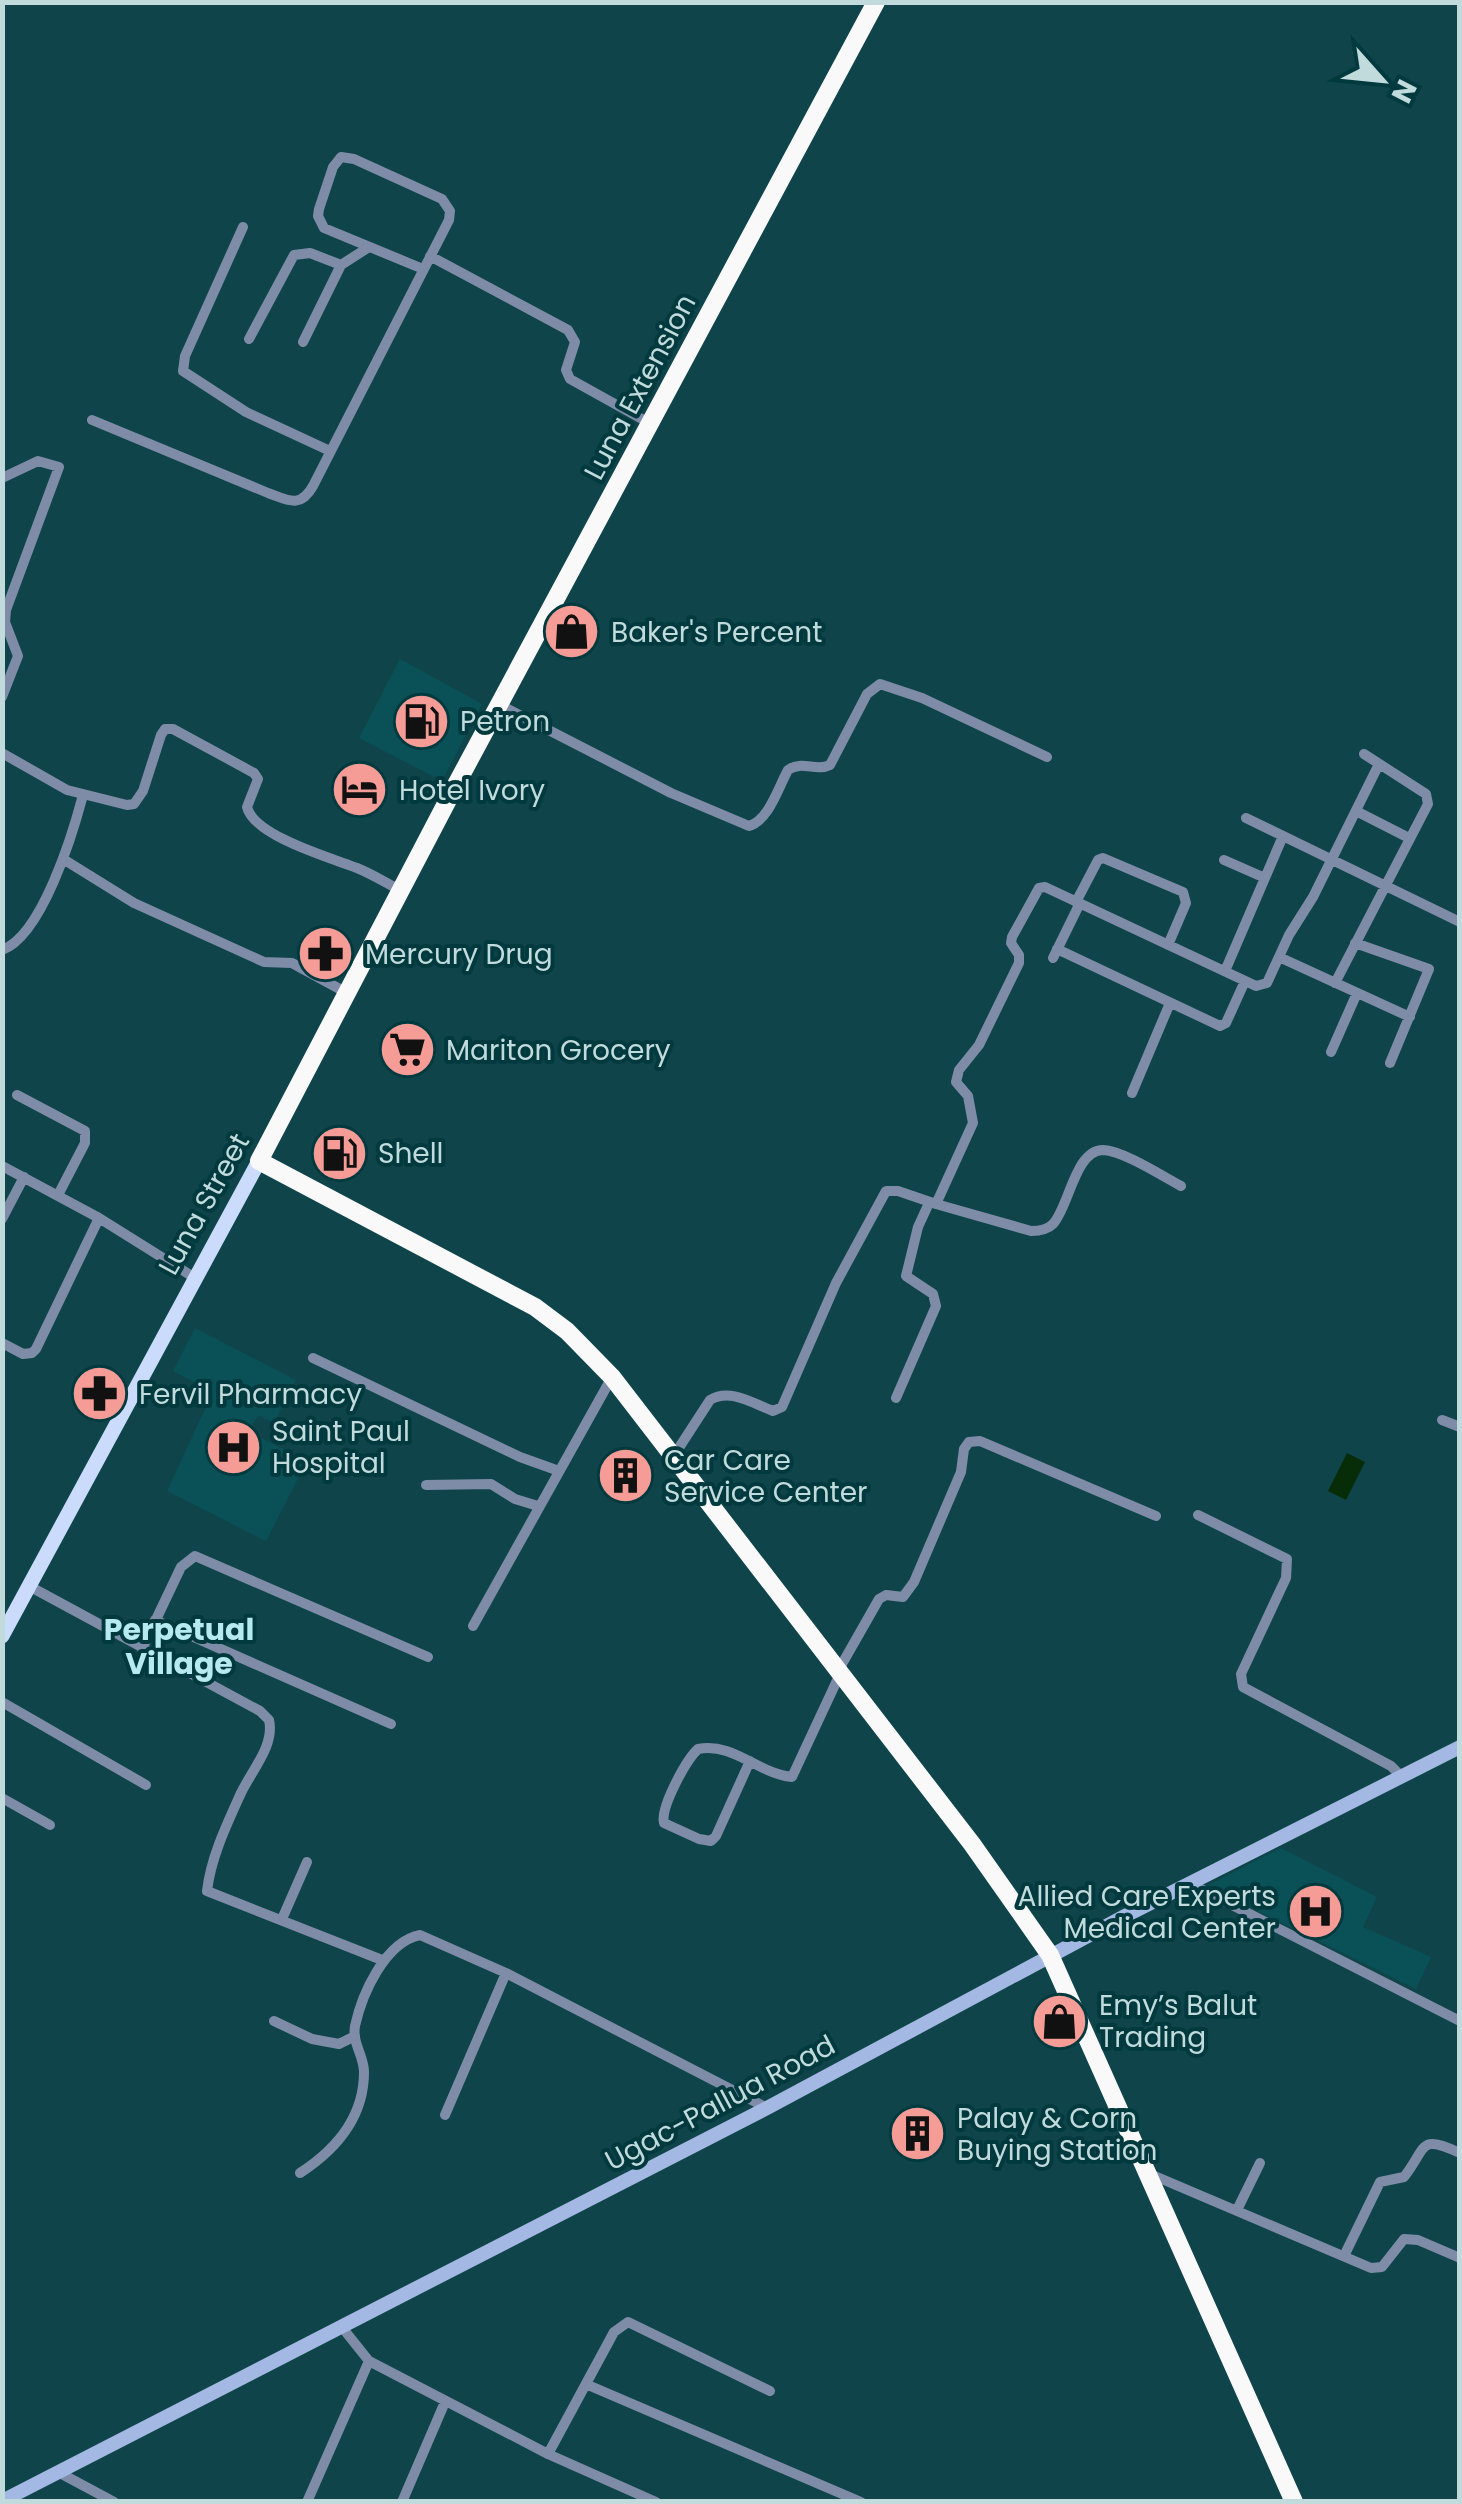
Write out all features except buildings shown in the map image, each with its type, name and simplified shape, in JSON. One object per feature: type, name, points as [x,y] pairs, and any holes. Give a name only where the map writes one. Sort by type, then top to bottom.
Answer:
[{"type":"highway","name":"Luna Extension","points":[[450,796],[876,2]]},
{"type":"highway","name":"Luna Street","points":[[259,1161],[450,796]]},
{"type":"highway","points":[[259,1161],[535,1307],[567,1331],[612,1377],[673,1456],[972,1844],[1050,1955],[1294,2502]]},
{"type":"main road","name":"Luna Street","points":[[2,1636],[259,1161]]},
{"type":"street","points":[[92,420],[296,503],[308,494],[430,256],[448,220],[448,204],[354,159],[340,157],[318,216],[329,232],[423,269]]},
{"type":"street","points":[[242,227],[182,371],[246,412],[330,451]]},
{"type":"street","points":[[303,342],[340,266],[369,248]]},
{"type":"street","points":[[249,339],[294,255],[310,253],[340,266]]},
{"type":"street","points":[[430,256],[568,330],[574,342],[566,370],[570,379],[652,424]]},
{"type":"street","points":[[2,478],[38,461],[60,467],[6,610],[6,622],[18,656],[2,696]]},
{"type":"street","points":[[500,704],[671,793],[748,826],[758,823],[764,815],[788,770],[802,765],[824,768],[830,764],[867,694],[880,684],[922,698],[1047,757]]},
{"type":"street","points":[[2,753],[68,790],[134,804],[143,791],[158,742],[165,730],[173,729],[206,750],[254,772],[258,780],[247,808],[252,819],[315,854],[363,871],[400,890]]},
{"type":"street","points":[[1336,983],[1428,798],[1364,754]]},
{"type":"street","points":[[896,1398],[936,1306],[933,1294],[906,1276],[918,1227],[973,1123],[968,1096],[956,1082],[958,1070],[979,1045],[1019,964],[1012,937],[1039,888],[1078,902],[1256,986],[1267,983],[1380,764]]},
{"type":"street","points":[[2,950],[20,938],[30,925],[63,859],[83,795]]},
{"type":"street","points":[[1356,811],[1409,838]]},
{"type":"street","points":[[1246,818],[1460,922]]},
{"type":"street","points":[[1225,972],[1283,836]]},
{"type":"street","points":[[1168,944],[1186,903],[1183,892],[1103,858],[1098,860],[1055,954],[1220,1026],[1226,1023],[1245,981]]},
{"type":"street","points":[[63,859],[134,903],[264,962],[292,963],[347,993]]},
{"type":"street","points":[[1224,860],[1265,878]]},
{"type":"street","points":[[1355,942],[1428,969],[1390,1063]]},
{"type":"street","points":[[1279,957],[1410,1017]]},
{"type":"street","points":[[1331,1052],[1356,993]]},
{"type":"street","points":[[1132,1093],[1170,1003]]},
{"type":"street","points":[[17,1095],[85,1131],[84,1143],[58,1194]]},
{"type":"street","points":[[673,1456],[716,1396],[732,1395],[772,1410],[782,1407],[836,1283],[883,1195],[892,1190],[1031,1232],[1053,1224],[1086,1158],[1102,1150],[1182,1186]]},
{"type":"street","points":[[2,1166],[58,1194],[195,1278]]},
{"type":"street","points":[[2,1219],[24,1176]]},
{"type":"street","points":[[2,1343],[23,1354],[36,1349],[99,1218]]},
{"type":"street","points":[[313,1358],[520,1457],[558,1471]]},
{"type":"street","points":[[473,1626],[612,1377]]},
{"type":"street","points":[[1442,1420],[1460,1426]]},
{"type":"street","points":[[750,1761],[711,1840],[699,1839],[664,1822],[662,1813],[686,1764],[698,1749],[714,1746],[792,1777],[839,1672],[879,1599],[886,1595],[903,1597],[914,1582],[961,1472],[964,1449],[969,1442],[980,1441],[1156,1516]]},
{"type":"street","points":[[426,1485],[490,1484],[538,1506]]},
{"type":"street","points":[[1198,1514],[1287,1559],[1286,1578],[1241,1674],[1244,1687],[1310,1720],[1391,1766],[1401,1776]]},
{"type":"street","points":[[142,1649],[181,1567],[195,1556],[428,1657]]},
{"type":"street","points":[[29,1586],[260,1711],[268,1720],[269,1739],[215,1854],[206,1891],[382,1960]]},
{"type":"street","points":[[156,1620],[391,1724]]},
{"type":"street","points":[[2,1702],[146,1785]]},
{"type":"street","name":"Ugac-Pallua Road","points":[[2,2501],[768,2108],[1189,1883],[1460,1747]]},
{"type":"street","points":[[2,1798],[50,1825]]},
{"type":"street","points":[[282,1919],[306,1862]]},
{"type":"street","points":[[1189,1883],[1460,2021]]},
{"type":"street","points":[[300,2173],[344,2136],[352,2123],[364,2070],[355,2025],[382,1960],[402,1942],[420,1935],[506,1973],[768,2108]]},
{"type":"street","points":[[445,2115],[506,1973]]},
{"type":"street","points":[[274,2021],[312,2038],[338,2044],[355,2036]]},
{"type":"street","points":[[1344,2256],[1380,2182],[1404,2177],[1421,2148],[1432,2142],[1460,2153]]},
{"type":"street","points":[[1237,2210],[1260,2163]]},
{"type":"street","points":[[1150,2174],[1377,2269],[1397,2244],[1412,2238],[1460,2258]]},
{"type":"street","points":[[548,2454],[614,2332],[628,2322],[770,2391]]},
{"type":"street","points":[[341,2326],[369,2361],[548,2454],[656,2502]]},
{"type":"street","points":[[307,2502],[369,2361]]},
{"type":"street","points":[[588,2384],[861,2502]]},
{"type":"street","points":[[402,2502],[445,2402]]},
{"type":"street","points":[[58,2472],[114,2502]]},
{"type":"shaded area","name":"Petron","points":[[400,659],[482,704],[442,781],[359,738]]},
{"type":"shaded area","name":"Saint Paul Hospital","points":[[195,1328],[296,1380],[274,1423],[258,1415],[249,1432],[307,1461],[266,1541],[167,1491],[213,1392],[173,1371]]},
{"type":"shaded area","points":[[1347,1453],[1365,1462],[1346,1500],[1328,1491]]},
{"type":"shaded area","name":"Allied Care Experts Medical Center","points":[[1281,1848],[1377,1897],[1363,1927],[1431,1957],[1416,1989],[1207,1886]]},
{"type":"place","name":"Baker's Percent","points":[[572,632]]},
{"type":"place","name":"Petron","points":[[421,721]]},
{"type":"place","name":"Hotel Ivory","points":[[360,790]]},
{"type":"place","name":"Mercury Drug","points":[[326,954]]},
{"type":"place","name":"Mariton Grocery","points":[[407,1050]]},
{"type":"place","name":"Shell","points":[[339,1153]]},
{"type":"place","name":"Fervil Pharmacy","points":[[100,1394]]},
{"type":"place","name":"Saint Paul Hospital","points":[[233,1447]]},
{"type":"place","name":"Car Care Service Center","points":[[625,1476]]},
{"type":"place","name":"Allied Care Experts Medical Center","points":[[1315,1912]]},
{"type":"place","name":"Emy’s Balut Trading","points":[[1060,2021]]},
{"type":"place","name":"Palay & Corn Buying Station","points":[[918,2134]]},
{"type":"district","name":"Perpetual Village","points":[[179,1646]]}]
